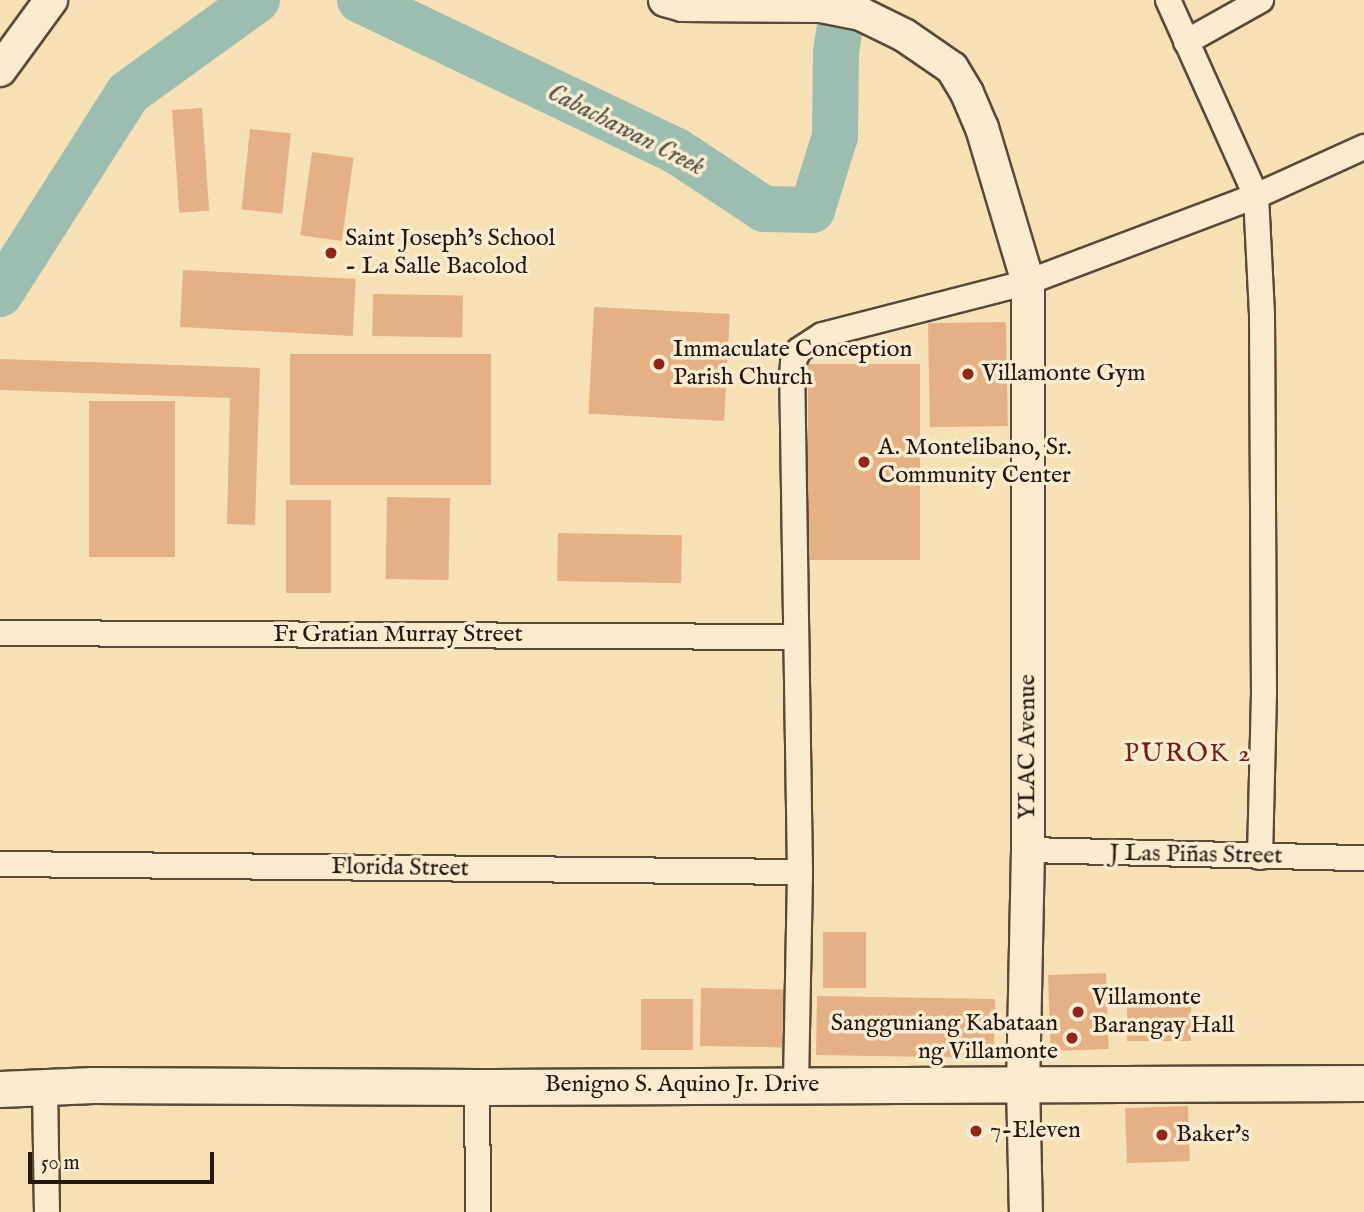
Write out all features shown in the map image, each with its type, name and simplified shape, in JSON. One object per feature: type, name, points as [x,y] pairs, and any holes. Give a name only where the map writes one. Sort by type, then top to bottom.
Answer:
[{"type":"main road","name":"Benigno S. Aquino Jr. Drive","points":[[0,1089],[45,1086],[1364,1083]]},
{"type":"street","points":[[0,70],[16,53],[51,0]]},
{"type":"street","points":[[1168,0],[1256,196],[1262,327],[1264,693],[1259,857]]},
{"type":"street","points":[[1186,42],[1261,0]]},
{"type":"street","name":"YLAC Avenue","points":[[677,2],[821,6],[861,14],[904,35],[952,68],[967,93],[982,128],[1028,282],[1028,850],[1023,1084],[1026,1212]]},
{"type":"street","points":[[796,1083],[800,872],[792,377],[793,363],[799,350],[821,335],[1028,282],[1256,196],[1364,147]]},
{"type":"street","name":"Fr Gratian Murray Street","points":[[0,633],[796,637]]},
{"type":"street","name":"J Las Piñas Street","points":[[1028,850],[1364,858]]},
{"type":"street","name":"Florida Street","points":[[0,864],[800,872]]},
{"type":"street","points":[[45,1086],[47,1212]]},
{"type":"street","points":[[477,1087],[478,1212]]},
{"type":"building","points":[[202,108],[209,211],[179,213],[172,110]]},
{"type":"building","points":[[250,129],[291,133],[282,214],[242,210]]},
{"type":"building","points":[[312,152],[354,158],[342,241],[300,235]]},
{"type":"building","points":[[183,270],[356,279],[353,336],[180,327]]},
{"type":"building","points":[[373,294],[463,296],[462,338],[372,336]]},
{"type":"building","name":"Immaculate Conception Parish Church","points":[[594,307],[730,314],[724,421],[588,414]]},
{"type":"building","name":"Villamonte Gym","points":[[1006,322],[1008,426],[930,427],[928,323]]},
{"type":"building","points":[[290,354],[491,354],[491,485],[290,485]]},
{"type":"building","points":[[0,359],[260,368],[255,525],[227,524],[230,398],[0,390]]},
{"type":"building","name":"A. Montelibano, Sr. Community Center","points":[[808,364],[920,364],[920,560],[808,560]]},
{"type":"building","points":[[89,401],[175,401],[175,557],[89,557]]},
{"type":"building","points":[[387,497],[450,498],[449,580],[386,579]]},
{"type":"building","points":[[286,500],[331,500],[331,593],[286,593]]},
{"type":"building","points":[[558,533],[682,535],[681,583],[557,581]]},
{"type":"building","points":[[823,932],[866,932],[866,988],[823,988]]},
{"type":"building","name":"Villamonte Barangay Hall","points":[[1106,973],[1109,1049],[1051,1051],[1048,975]]},
{"type":"building","points":[[701,988],[784,989],[783,1047],[700,1046]]},
{"type":"building","points":[[817,996],[995,999],[994,1058],[816,1055]]},
{"type":"building","points":[[641,999],[693,999],[693,1050],[641,1050]]},
{"type":"building","points":[[1127,1002],[1191,1002],[1191,1041],[1127,1041]]},
{"type":"building","points":[[1188,1106],[1190,1161],[1127,1163],[1125,1108]]},
{"type":"waterway","name":"Cabachawan Creek","points":[[0,294],[128,93],[257,0]]},
{"type":"waterway","name":"Cabachawan Creek","points":[[360,0],[675,150],[764,209],[812,210],[835,136],[836,52],[844,0]]},
{"type":"place","name":"Saint Joseph's School - La Salle Bacolod","points":[[331,253]]},
{"type":"place","name":"Immaculate Conception Parish Church","points":[[659,364]]},
{"type":"place","name":"Villamonte Gym","points":[[968,374]]},
{"type":"place","name":"A. Montelibano, Sr. Community Center","points":[[864,462]]},
{"type":"place","name":"Villamonte Barangay Hall","points":[[1078,1012]]},
{"type":"place","name":"Sangguniang Kabataan ng Villamonte","points":[[1072,1038]]},
{"type":"place","name":"7-Eleven","points":[[976,1131]]},
{"type":"place","name":"Baker's","points":[[1162,1135]]},
{"type":"district","name":"PUROK 2","points":[[1188,754]]}]
